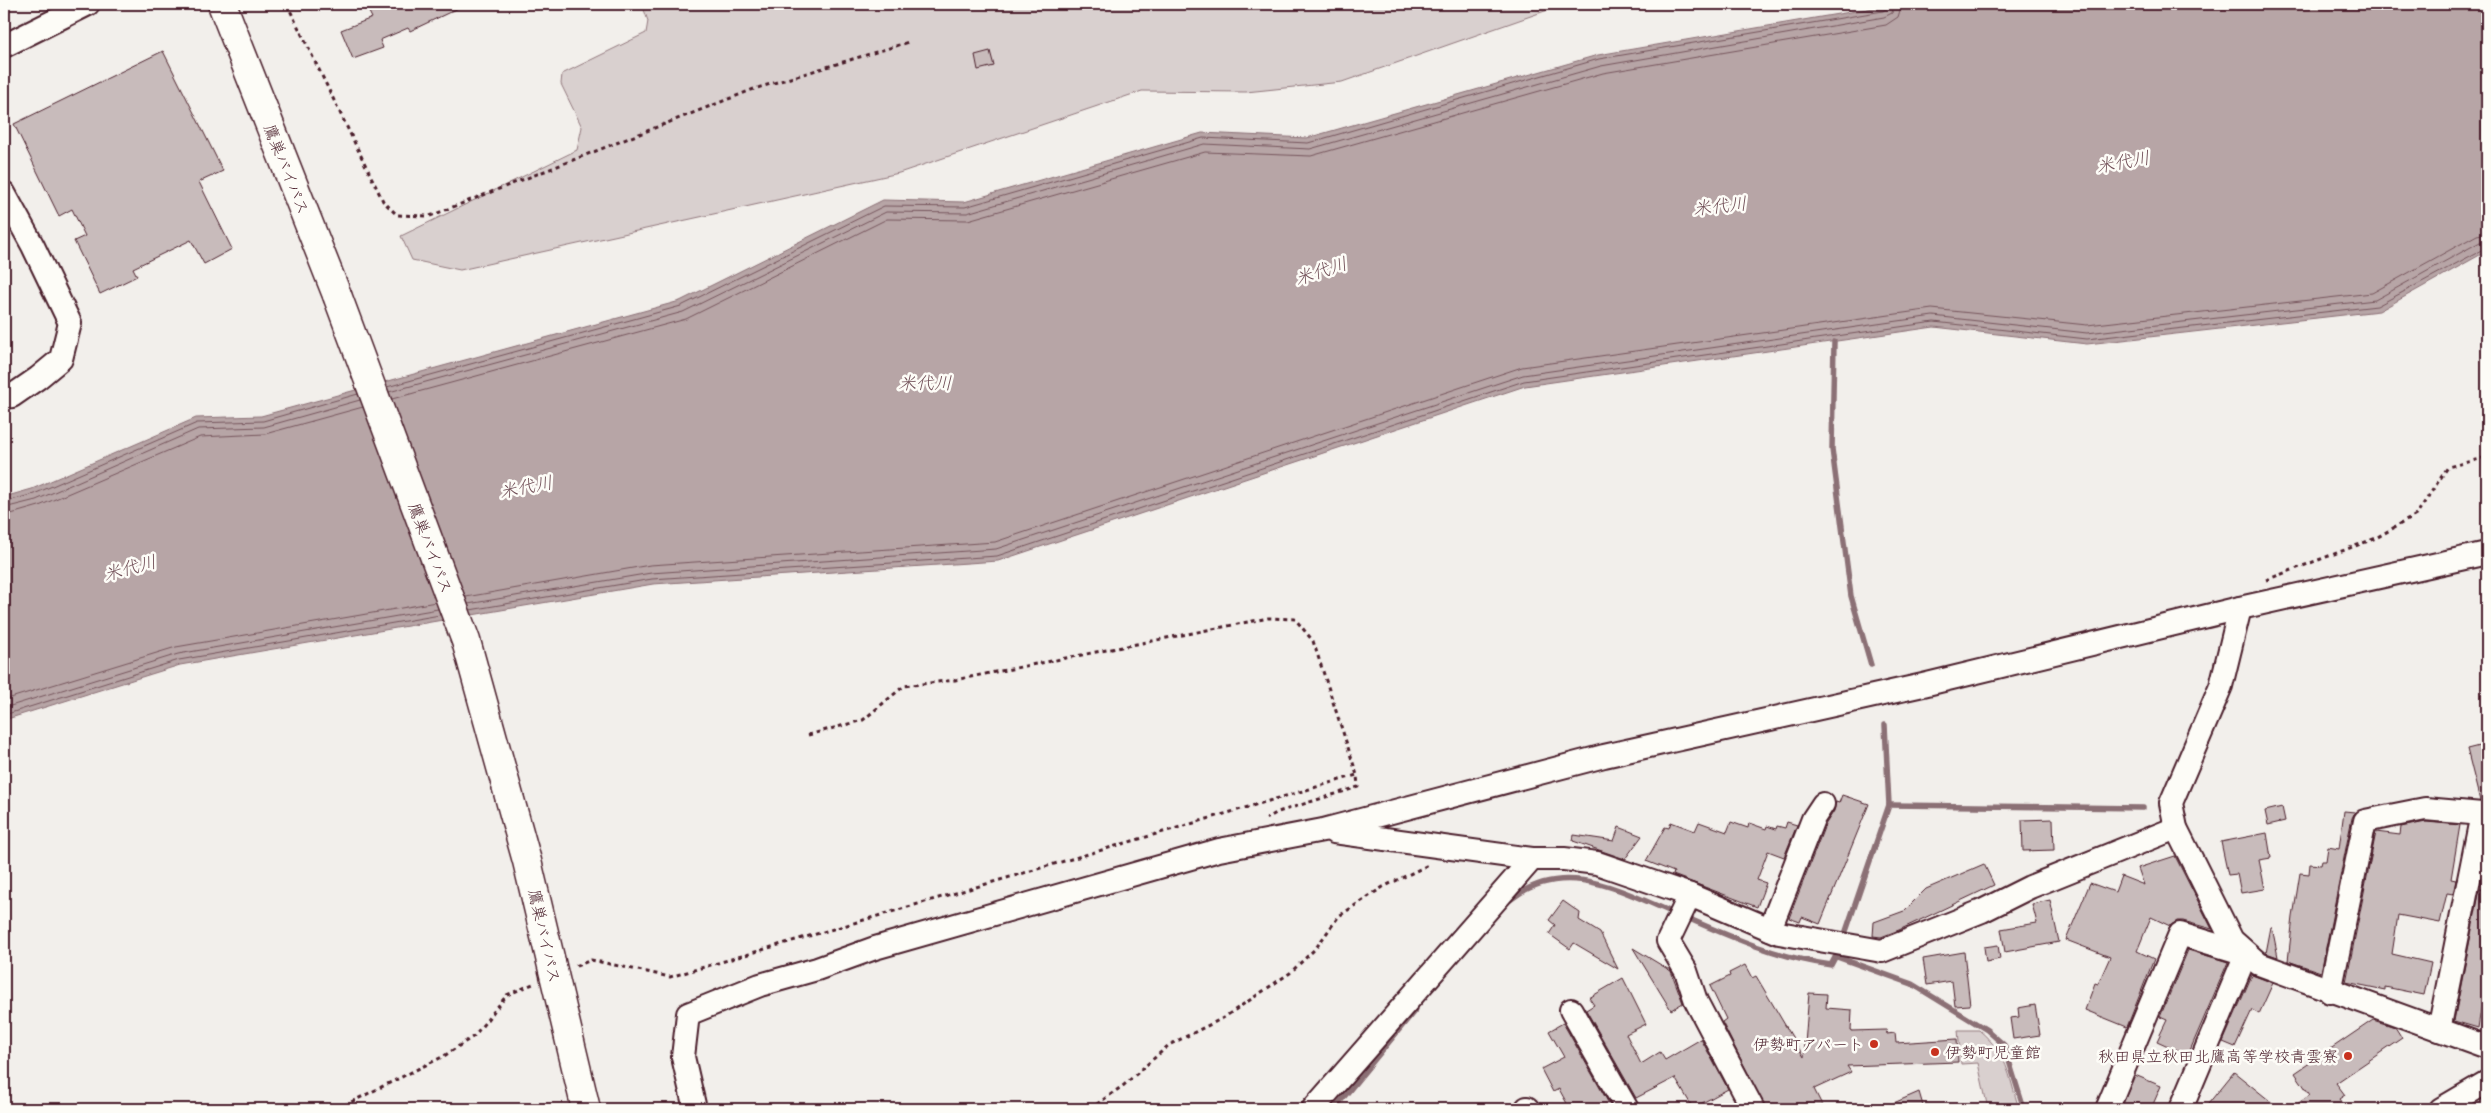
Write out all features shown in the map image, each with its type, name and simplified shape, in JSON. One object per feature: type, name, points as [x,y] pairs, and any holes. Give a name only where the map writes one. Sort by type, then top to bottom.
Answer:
[{"type":"highway","name":"鷹巣バイパス","points":[[222,4],[337,295],[466,641],[527,861],[586,1109]]},
{"type":"street","points":[[4,46],[88,4]]},
{"type":"street","points":[[4,193],[70,323],[61,359],[12,396],[4,397]]},
{"type":"street","points":[[694,1109],[683,1057],[688,1014],[760,985],[817,969],[875,948],[1220,850],[1323,830],[1604,756],[1923,685],[2240,608],[2487,553]]},
{"type":"street","points":[[2240,608],[2221,686],[2171,803],[2176,828],[2232,940],[2259,964],[2330,992],[2487,1047]]},
{"type":"street","points":[[1770,929],[1813,819],[1823,804]]},
{"type":"street","points":[[2330,992],[2365,821],[2425,809],[2482,814],[2440,1030]]},
{"type":"street","points":[[1323,830],[1532,859],[1564,859],[1597,863],[1686,901],[1770,929],[1841,945],[1882,951],[1982,911],[2030,887],[2176,828]]},
{"type":"street","points":[[1313,1109],[1532,859]]},
{"type":"street","points":[[1686,901],[1668,941],[1686,971],[1696,1001],[1752,1109]]},
{"type":"street","points":[[2107,1109],[2180,934],[2246,954]]},
{"type":"street","points":[[2181,1109],[2246,954]]},
{"type":"street","points":[[1571,1010],[1627,1109]]},
{"type":"street","points":[[2441,1109],[2487,1082]]},
{"type":"path","points":[[286,4],[383,201],[397,216],[411,217],[430,216],[754,90],[909,42]]},
{"type":"path","points":[[2240,608],[2247,590],[2258,583],[2376,538],[2416,515],[2448,467],[2487,457]]},
{"type":"path","points":[[808,735],[863,720],[904,686],[955,680],[1268,618],[1295,619],[1313,641],[1357,775],[1358,787],[1278,812],[1261,823]]},
{"type":"path","points":[[574,967],[591,960],[670,977],[1357,775]]},
{"type":"path","points":[[1090,1109],[1124,1085],[1169,1045],[1223,1018],[1290,973],[1316,948],[1339,916],[1383,887],[1437,861]]},
{"type":"path","points":[[337,1109],[444,1056],[474,1036],[507,995],[541,981]]},
{"type":"shaded area","points":[[642,4],[1565,4],[1342,82],[1246,92],[1142,91],[899,173],[460,270],[412,260],[401,236],[577,150],[582,127],[561,84],[562,74],[646,33],[648,21]]},
{"type":"shaded area","points":[[1958,1030],[1979,1030],[1996,1048],[2006,1065],[2019,1109],[1988,1109],[1978,1063],[1961,1064]]},
{"type":"water","name":"米代川","points":[[1897,4],[2487,4],[2487,251],[2379,311],[2087,344],[1934,327],[1525,386],[998,561],[653,584],[180,665],[4,720],[4,497],[32,489],[196,418],[261,416],[680,301],[883,200],[964,202],[1202,133],[1307,138],[1598,55]]},
{"type":"building","points":[[365,4],[467,4],[410,31],[408,28],[380,40],[383,48],[353,59],[341,30],[372,18]]},
{"type":"building","points":[[163,51],[223,171],[199,182],[232,249],[204,264],[191,240],[133,268],[137,276],[100,294],[74,241],[85,236],[72,209],[59,216],[14,124]]},
{"type":"building","points":[[990,51],[994,66],[978,70],[975,55]]},
{"type":"building","points":[[2487,744],[2487,802],[2480,801],[2467,749]]},
{"type":"building","points":[[1842,795],[1869,804],[1820,924],[1802,917],[1800,922],[1789,918],[1825,825],[1834,811],[1836,802],[1839,803]]},
{"type":"building","points":[[2282,807],[2285,821],[2268,825],[2265,811]]},
{"type":"building","points":[[2344,811],[2355,812],[2352,818],[2321,972],[2288,961],[2293,917],[2300,873],[2309,874],[2310,864],[2321,865],[2322,861],[2326,861],[2328,847],[2339,849]]},
{"type":"building","points":[[2053,819],[2054,850],[2023,851],[2022,820]]},
{"type":"building","points":[[1671,822],[1695,831],[1699,822],[1727,832],[1731,822],[1748,828],[1749,823],[1766,829],[1767,826],[1776,829],[1777,826],[1785,828],[1787,822],[1797,825],[1784,857],[1768,851],[1757,880],[1766,883],[1757,907],[1673,875],[1674,872],[1646,861],[1665,827],[1669,828]]},
{"type":"building","points":[[2426,822],[2460,825],[2451,879],[2456,880],[2453,894],[2447,893],[2440,923],[2398,915],[2392,954],[2431,963],[2424,995],[2346,982],[2376,832],[2400,835],[2401,827]]},
{"type":"building","points":[[1619,827],[1642,836],[1625,859],[1573,841],[1574,835],[1614,841]]},
{"type":"building","points":[[2267,833],[2271,858],[2259,860],[2265,889],[2241,893],[2237,874],[2228,875],[2221,842]]},
{"type":"building","points":[[2175,856],[2212,929],[2183,921],[2177,921],[2170,926],[2151,917],[2137,951],[2154,959],[2127,1027],[2085,1010],[2095,983],[2098,984],[2110,957],[2066,940],[2090,883],[2115,892],[2121,876],[2144,885],[2138,868]]},
{"type":"building","points":[[1984,864],[1994,885],[1899,930],[1881,937],[1873,936],[1874,922],[1904,911],[1926,889]]},
{"type":"building","points":[[2480,889],[2487,890],[2487,972],[2478,1028],[2454,1021]]},
{"type":"building","points":[[2050,900],[2059,942],[2005,952],[2001,929],[2037,923],[2032,904]]},
{"type":"building","points":[[1563,901],[1580,913],[1579,920],[1600,933],[1618,969],[1574,943],[1570,949],[1549,934],[1555,925],[1549,920]]},
{"type":"building","points":[[2272,927],[2278,957],[2266,953]]},
{"type":"building","points":[[1998,945],[2000,959],[1986,962],[1984,947]]},
{"type":"building","points":[[1633,948],[1671,971],[1683,1003],[1671,1010]]},
{"type":"building","points":[[2188,950],[2228,962],[2188,1055],[2157,1041],[2167,1020],[2160,1017]]},
{"type":"building","points":[[1964,952],[1970,1005],[1955,1006],[1952,981],[1927,985],[1923,959]]},
{"type":"building","points":[[1745,965],[1752,978],[1756,976],[1804,1057],[1809,993],[1827,994],[1826,1008],[1852,1010],[1851,1031],[1886,1030],[1887,1034],[1895,1033],[1896,1043],[1957,1039],[1958,1062],[1847,1066],[1851,1072],[1814,1089],[1824,1109],[1766,1109],[1722,1022],[1726,1019],[1710,986],[1730,976],[1729,973]]},
{"type":"building","points":[[2252,975],[2273,983],[2259,1014],[2252,1010],[2235,1047],[2223,1042]]},
{"type":"building","points":[[1623,978],[1646,1024],[1626,1034],[1641,1064],[1660,1052],[1665,1060],[1701,1039],[1728,1089],[1693,1108],[1675,1078],[1636,1098],[1586,1010],[1594,1005],[1589,998]]},
{"type":"building","points":[[2035,1005],[2040,1035],[2013,1039],[2010,1018],[2019,1017],[2018,1008]]},
{"type":"building","name":"秋田県立秋田北鷹高等学校青雲寮","points":[[2373,1020],[2395,1027],[2402,1038],[2336,1083],[2345,1095],[2339,1099],[2346,1109],[2290,1109],[2310,1095],[2295,1073]]},
{"type":"building","points":[[1563,1023],[1612,1109],[1570,1109],[1559,1089],[1553,1092],[1541,1069],[1564,1057],[1549,1031]]},
{"type":"building","points":[[2234,1072],[2280,1109],[2204,1109]]},
{"type":"building","points":[[2135,1075],[2161,1086],[2151,1109],[2121,1109]]},
{"type":"building","points":[[1919,1092],[1924,1109],[1880,1109]]},
{"type":"waterway","points":[[1834,342],[1832,449],[1851,596],[1871,665]]},
{"type":"waterway","points":[[1843,940],[1889,805],[1885,725]]},
{"type":"waterway","points":[[1889,805],[2143,808]]},
{"type":"waterway","points":[[1510,900],[1530,887],[1551,881],[1572,879],[1614,888],[1676,914]]},
{"type":"waterway","points":[[1685,917],[1756,946],[1812,962],[1831,965],[1840,948]]},
{"type":"waterway","points":[[1837,957],[1912,984],[1987,1030],[2004,1045],[2024,1109]]},
{"type":"waterway","points":[[1334,1109],[1416,1009]]},
{"type":"place","name":"伊勢町アパート","points":[[1874,1044]]},
{"type":"place","name":"伊勢町児童館","points":[[1935,1052]]},
{"type":"place","name":"秋田県立秋田北鷹高等学校青雲寮","points":[[2348,1056]]}]
